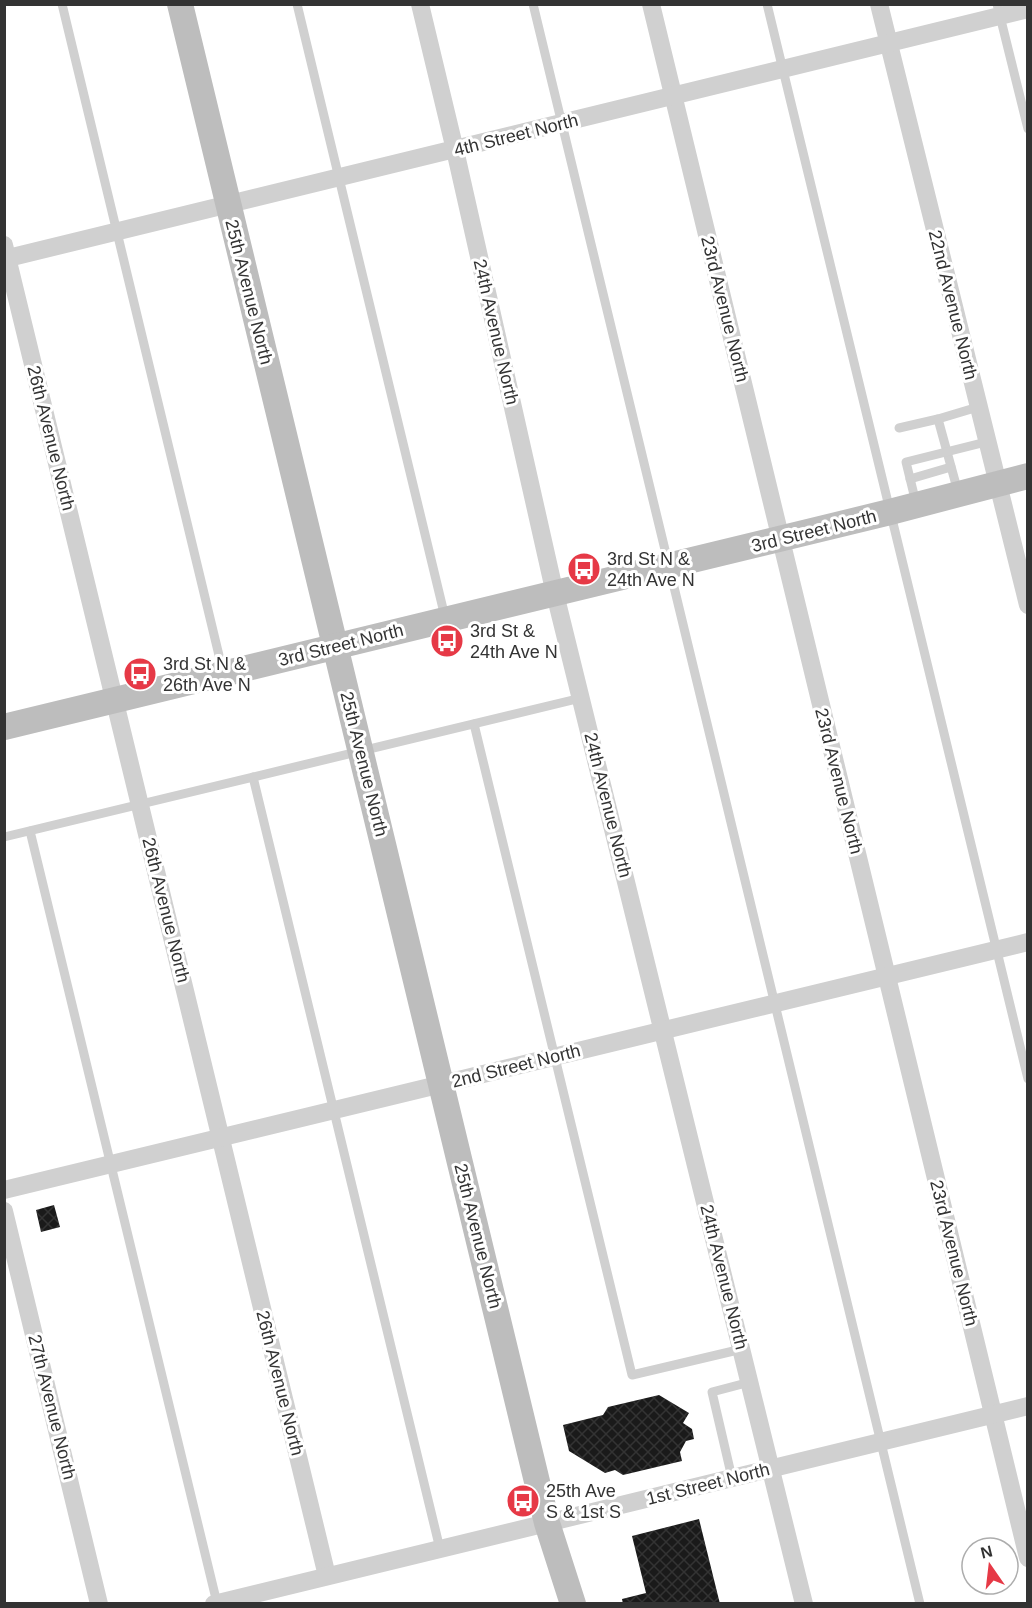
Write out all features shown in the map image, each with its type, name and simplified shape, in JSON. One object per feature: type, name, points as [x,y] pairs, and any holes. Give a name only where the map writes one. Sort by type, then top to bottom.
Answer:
[{"type":"street","name":"25th Avenue North","points":[[180,4],[548,1523],[573,1604]]},
{"type":"street","name":"24th Avenue North","points":[[420,4],[555,594],[804,1604]]},
{"type":"street","name":"23rd Avenue North","points":[[651,4],[1028,1558]]},
{"type":"street","name":"22nd Avenue North","points":[[879,4],[1028,605]]},
{"type":"street","name":"4th Street North","points":[[6,254],[228,205],[674,97],[889,42],[998,10],[1028,9]]},
{"type":"street","name":"26th Avenue North","points":[[6,254],[327,1576]]},
{"type":"street","name":"3rd Street North","points":[[4,727],[781,539],[1028,476]]},
{"type":"street","name":"2nd Street North","points":[[4,1190],[1028,942]]},
{"type":"street","name":"27th Avenue North","points":[[4,1211],[99,1604]]},
{"type":"street","name":"1st Street North","points":[[216,1603],[1028,1406]]},
{"type":"street","name":"25th Avenue North","points":[[548,1523],[555,1604]]},
{"type":"lane","points":[[62,4],[223,674]]},
{"type":"lane","points":[[297,4],[446,620]]},
{"type":"lane","points":[[533,4],[920,1604]]},
{"type":"lane","points":[[767,4],[1028,1079]]},
{"type":"lane","points":[[998,10],[1028,129]]},
{"type":"lane","points":[[899,428],[978,407]]},
{"type":"lane","points":[[938,419],[958,494]]},
{"type":"lane","points":[[916,505],[906,462],[986,442]]},
{"type":"lane","points":[[910,479],[951,467]]},
{"type":"lane","points":[[4,837],[581,698]]},
{"type":"lane","points":[[474,724],[632,1375],[742,1349]]},
{"type":"lane","points":[[253,777],[440,1549]]},
{"type":"lane","points":[[30,831],[216,1603]]},
{"type":"lane","points":[[732,1478],[712,1392],[750,1382]]},
{"type":"building","points":[[54,1205],[60,1227],[41,1232],[36,1210]]},
{"type":"building","points":[[659,1395],[689,1413],[683,1423],[692,1429],[694,1439],[686,1441],[680,1452],[682,1461],[623,1475],[615,1470],[605,1473],[569,1451],[563,1425],[603,1415],[608,1407]]},
{"type":"building","points":[[699,1519],[720,1604],[623,1604],[622,1599],[646,1593],[632,1536]]},
{"type":"place","name":"3rd St N & 24th Ave N","points":[[584,569]]},
{"type":"place","name":"3rd St & 24th Ave N","points":[[447,641]]},
{"type":"place","name":"3rd St N & 26th Ave N","points":[[140,674]]},
{"type":"place","name":"25th Ave S & 1st S","points":[[523,1501]]}]
